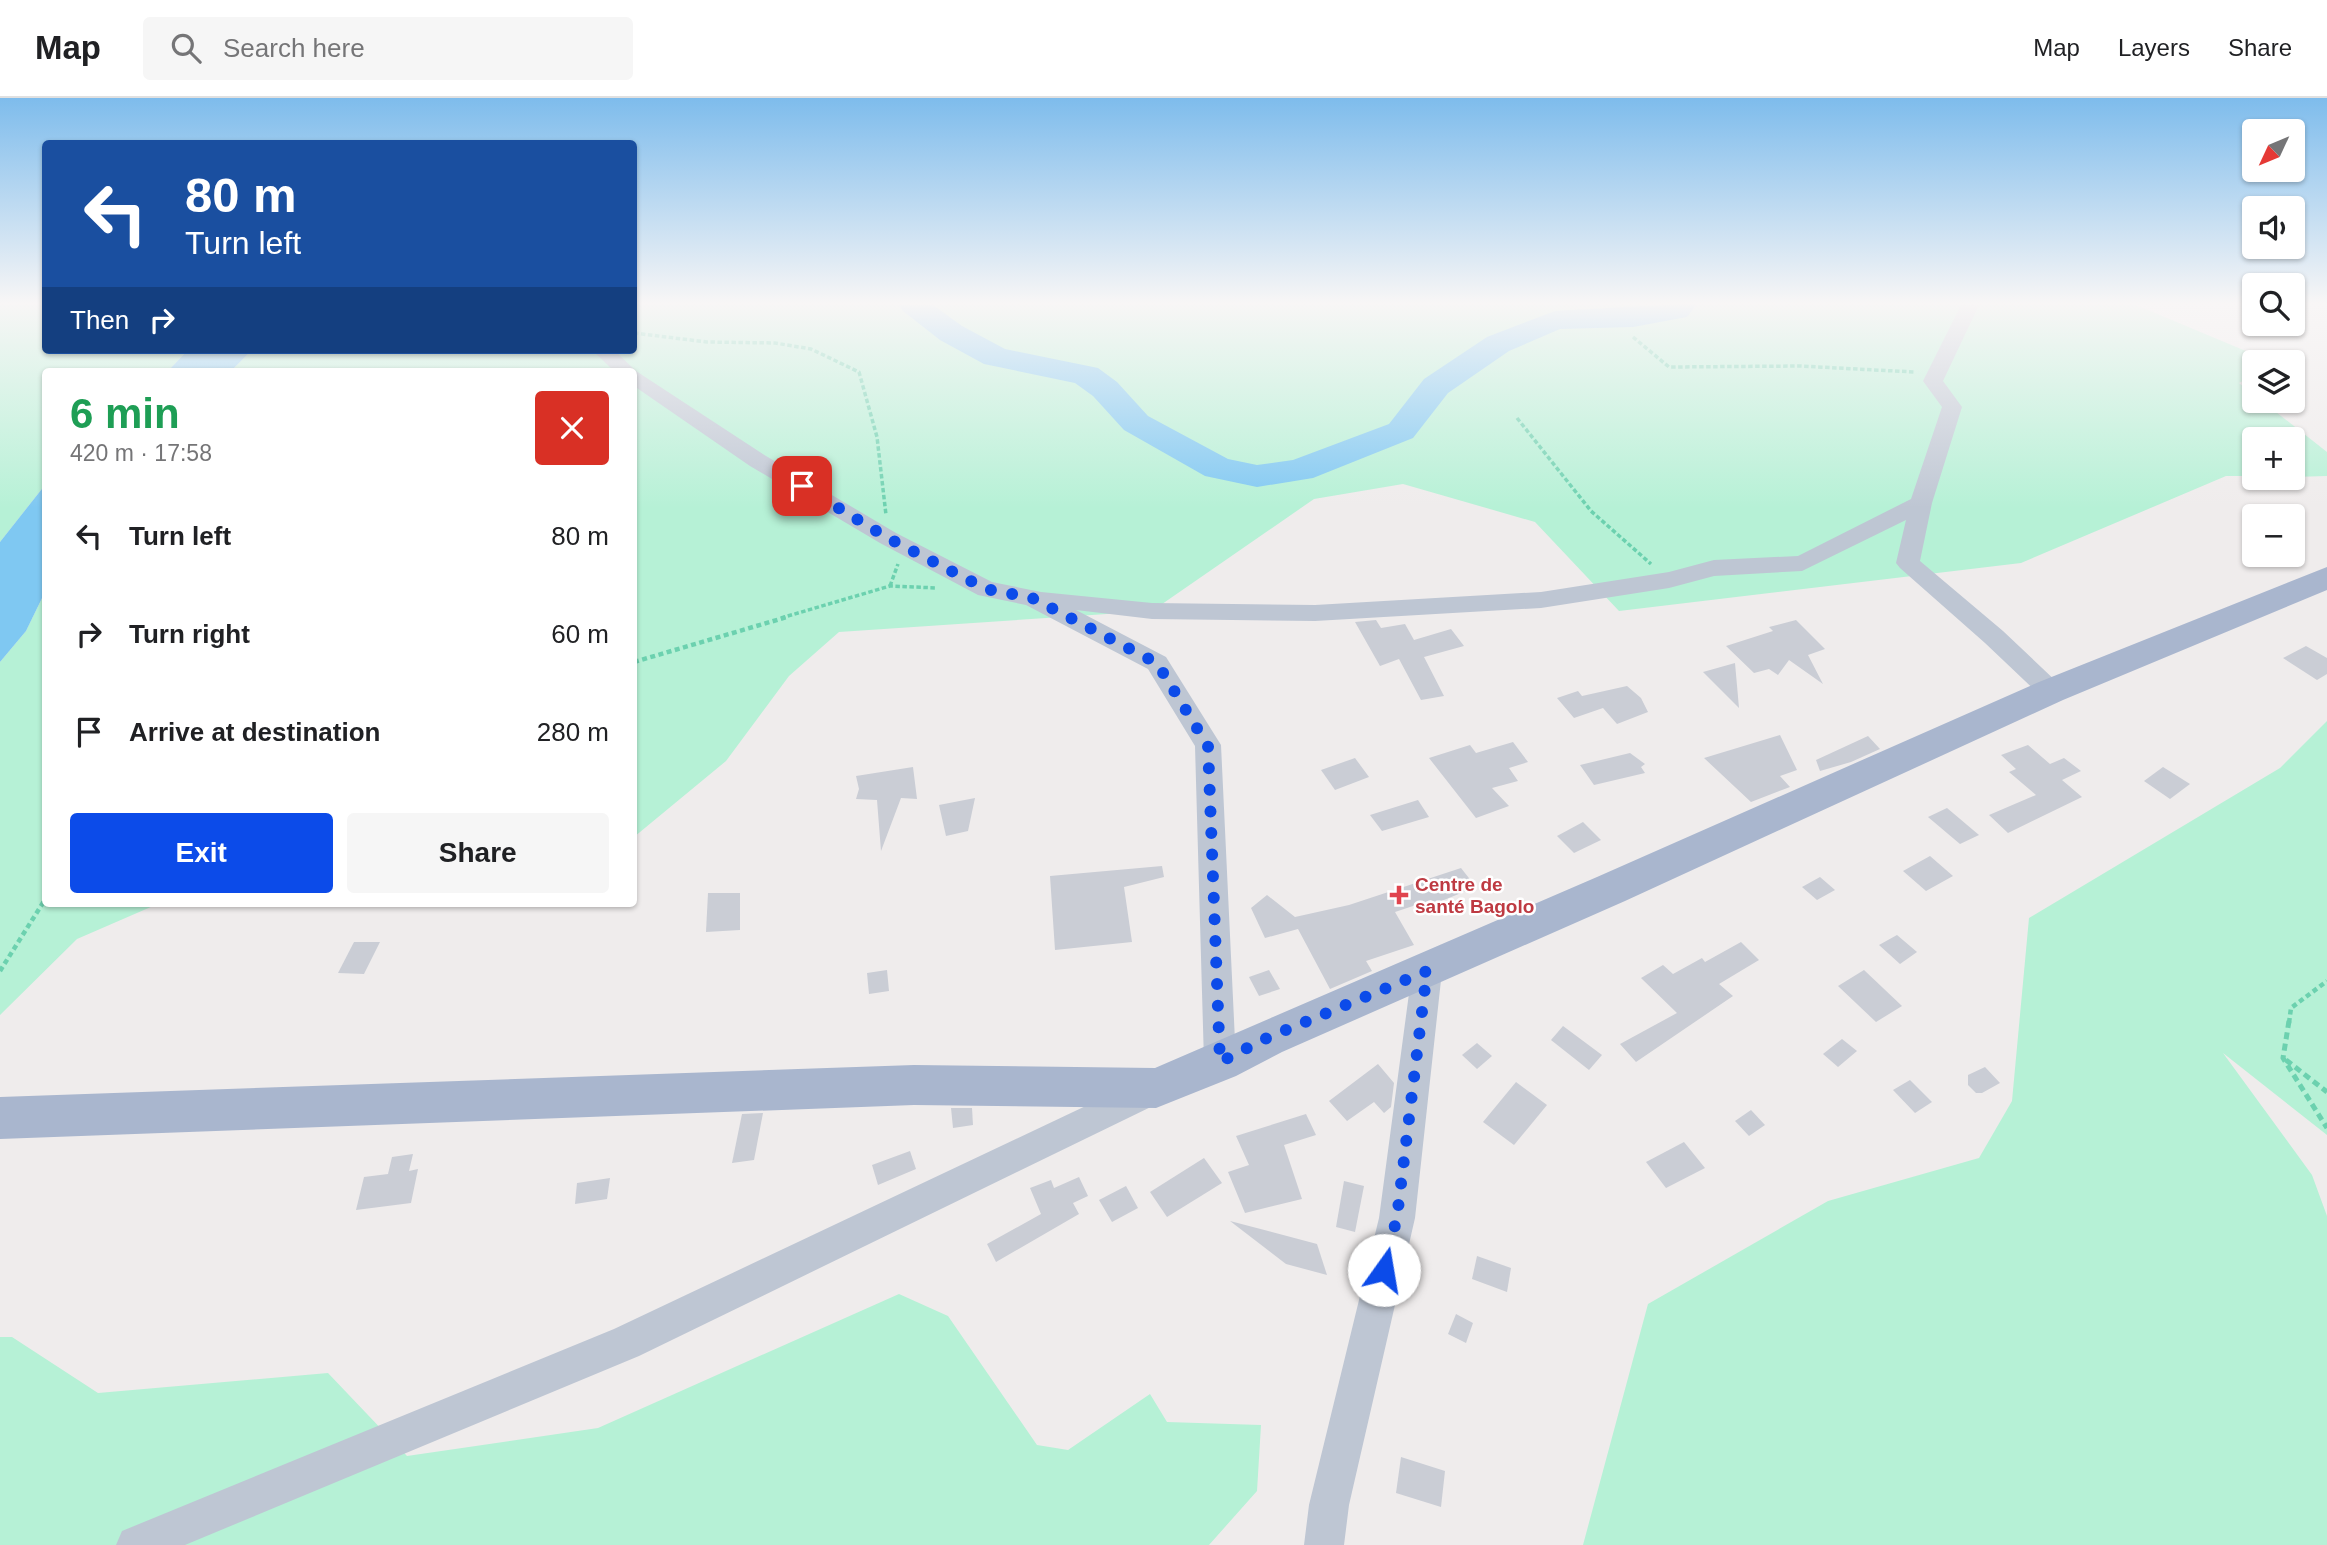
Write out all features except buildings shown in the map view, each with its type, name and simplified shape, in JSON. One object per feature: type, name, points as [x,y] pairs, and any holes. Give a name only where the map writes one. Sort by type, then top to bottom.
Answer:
[{"type":"main road","points":[[0,1118],[914,1085],[1156,1088],[1427,971],[2051,691],[2327,578]]},
{"type":"street","points":[[1937,373],[1933,381],[1952,407],[1921,503],[1908,563],[1994,637],[2051,691]]},
{"type":"street","points":[[637,379],[758,461],[888,538],[986,589],[1032,598],[1152,611],[1315,613],[1541,600],[1669,580],[1714,568],[1802,563],[1921,503]]},
{"type":"street","points":[[1032,598],[1157,663],[1208,746],[1220,1062]]},
{"type":"street","points":[[1324,1545],[1329,1505],[1397,1217],[1427,971]]},
{"type":"street","points":[[136,1545],[626,1343],[1156,1088]]},
{"type":"path","points":[[859,373],[877,437],[888,538],[901,555],[890,586]]},
{"type":"path","points":[[1914,373],[1933,381]]},
{"type":"path","points":[[1517,418],[1591,511],[1669,580]]},
{"type":"path","points":[[637,661],[890,586],[986,589]]},
{"type":"path","points":[[0,971],[42,904]]},
{"type":"path","points":[[2327,981],[2291,1008],[2283,1058],[2327,1128]]},
{"type":"path","points":[[2283,1058],[2327,1092]]},
{"type":"green space","points":[[0,373],[42,373],[42,489],[0,542]]},
{"type":"green space","points":[[637,373],[2242,373],[2242,381],[2239,383],[2242,385],[2242,413],[2277,413],[2295,427],[2242,427],[2242,476],[2226,476],[2021,563],[1619,611],[1535,522],[1403,484],[1314,499],[1152,611],[839,632],[789,676],[726,761],[637,835]]},
{"type":"green space","points":[[2305,435],[2327,452],[2327,476],[2305,477]]},
{"type":"green space","points":[[42,598],[42,907],[151,907],[77,939],[0,1015],[0,662],[26,631]]},
{"type":"green space","points":[[2327,721],[2327,1135],[2223,1053],[2312,1175],[2327,1216],[2327,1545],[1583,1545],[1648,1304],[1828,1201],[1979,1158],[2012,1101],[2029,918],[2280,768]]},
{"type":"green space","points":[[899,1294],[948,1316],[1037,1445],[1068,1450],[1150,1394],[1167,1422],[1261,1425],[1257,1491],[1209,1545],[0,1545],[0,1337],[12,1337],[98,1393],[328,1373],[407,1456],[598,1428]]},
{"type":"water","points":[[42,489],[42,598],[26,631],[0,662],[0,542]]},
{"type":"waterway","points":[[1073,373],[1086,375],[1105,389],[1136,423],[1217,468],[1257,476],[1300,470],[1401,431],[1436,386],[1456,373]]},
{"type":"place","name":"Centre de santé Bagolo","points":[[1399,895]]},
{"type":"route","points":[[802,486],[888,538],[986,589],[1032,598],[1157,663],[1208,746],[1220,1062],[1267,1038],[1427,971],[1397,1217],[1384,1270]]}]
